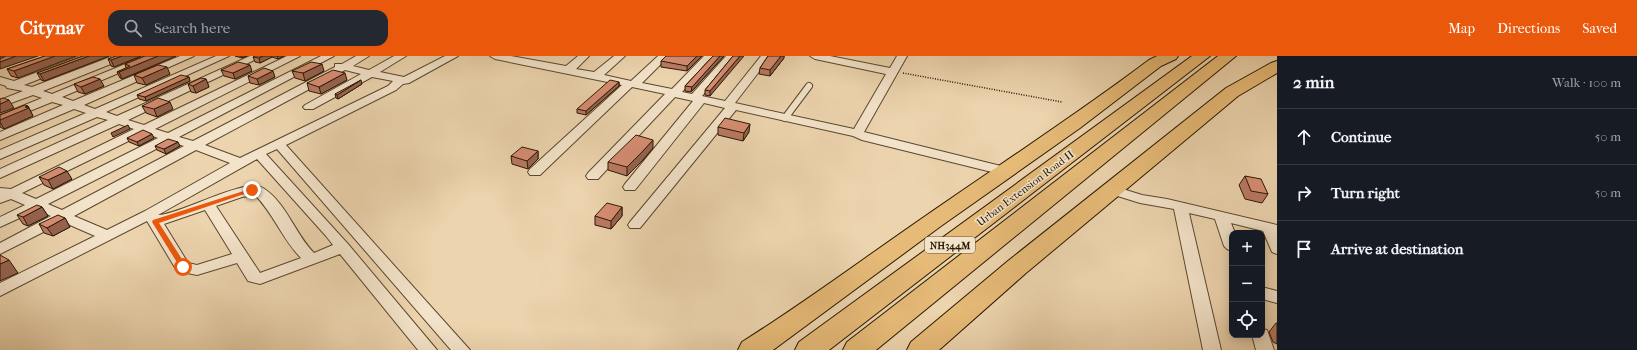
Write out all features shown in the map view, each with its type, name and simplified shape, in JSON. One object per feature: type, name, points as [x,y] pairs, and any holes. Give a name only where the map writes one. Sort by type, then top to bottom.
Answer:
[{"type":"main road","name":"Urban Extension Road-II","points":[[809,350],[1202,56]]},
{"type":"main road","name":"Urban Extension Road-II","points":[[857,350],[1228,56]]},
{"type":"main road","points":[[752,350],[849,284],[931,223],[1161,58]]},
{"type":"main road","points":[[1232,92],[1228,83],[1277,58]]},
{"type":"main road","points":[[921,350],[1018,267],[1232,92],[1277,66]]},
{"type":"street","points":[[5,78],[89,56]]},
{"type":"street","points":[[0,104],[122,56]]},
{"type":"street","points":[[0,119],[154,56]]},
{"type":"street","points":[[0,136],[189,56]]},
{"type":"street","points":[[0,154],[224,56]]},
{"type":"street","points":[[0,174],[258,56]]},
{"type":"street","points":[[4,194],[144,129],[295,56]]},
{"type":"street","points":[[299,56],[324,59],[343,67],[400,81],[410,80],[453,56]]},
{"type":"street","points":[[0,249],[364,56]]},
{"type":"street","points":[[309,107],[401,56]]},
{"type":"street","points":[[495,56],[568,70],[857,133],[866,137],[1004,171]]},
{"type":"street","points":[[568,70],[584,56]]},
{"type":"street","points":[[596,76],[620,56]]},
{"type":"street","points":[[535,172],[664,56]]},
{"type":"street","points":[[593,176],[710,56]]},
{"type":"street","points":[[630,187],[732,56]]},
{"type":"street","points":[[635,225],[730,106],[766,56]]},
{"type":"street","points":[[815,56],[894,72]]},
{"type":"street","points":[[857,133],[902,56]]},
{"type":"street","points":[[0,223],[324,59]]},
{"type":"street","points":[[0,90],[5,78]]},
{"type":"street","points":[[5,78],[32,91],[233,159],[239,163]]},
{"type":"street","points":[[153,218],[239,163],[392,88],[400,81]]},
{"type":"street","points":[[142,92],[191,106]]},
{"type":"street","points":[[279,144],[461,350]]},
{"type":"street","points":[[258,154],[344,248],[428,350]]},
{"type":"street","points":[[1113,190],[1140,199],[1180,206],[1273,229],[1277,249]]},
{"type":"street","points":[[0,290],[108,236],[153,218],[208,204],[240,193],[258,191],[273,205],[299,248],[312,260]]},
{"type":"street","points":[[4,194],[36,205],[108,236]]},
{"type":"street","points":[[208,204],[254,277],[260,279],[344,248]]},
{"type":"street","points":[[1180,206],[1212,350]]},
{"type":"street","points":[[1221,216],[1229,238]]},
{"type":"street","points":[[153,218],[183,267],[189,270],[196,270],[241,256]]},
{"type":"street","points":[[1265,294],[1277,297]]},
{"type":"lane","points":[[785,118],[809,86]]},
{"type":"path","points":[[894,72],[1062,102]]},
{"type":"building","points":[[6,56],[16,56],[0,62],[0,59]]},
{"type":"building","points":[[45,56],[55,56],[14,71],[7,69]]},
{"type":"building","points":[[83,56],[89,56],[40,74],[37,73]]},
{"type":"building","points":[[116,56],[122,56],[111,60],[108,59]]},
{"type":"building","points":[[145,56],[158,56],[117,72],[130,66],[125,64]]},
{"type":"building","points":[[263,56],[259,58],[253,57]]},
{"type":"building","points":[[666,56],[697,56],[687,66],[661,61]]},
{"type":"building","points":[[713,56],[720,56],[692,87],[685,86]]},
{"type":"building","points":[[733,56],[740,56],[710,91],[705,90]]},
{"type":"building","points":[[768,56],[781,56],[770,70],[760,68]]},
{"type":"building","points":[[238,62],[250,65],[233,73],[221,70]]},
{"type":"building","points":[[311,62],[322,64],[303,73],[292,71]]},
{"type":"building","points":[[158,65],[167,67],[142,78],[134,75]]},
{"type":"building","points":[[264,68],[273,71],[257,79],[248,76]]},
{"type":"building","points":[[333,70],[345,73],[319,87],[307,83]]},
{"type":"building","points":[[181,75],[189,77],[145,97],[137,95]]},
{"type":"building","points":[[93,77],[100,79],[81,87],[74,84]]},
{"type":"building","points":[[201,78],[206,79],[193,86],[188,84]]},
{"type":"building","points":[[361,80],[337,95],[335,94]]},
{"type":"building","points":[[610,80],[619,82],[586,111],[577,109]]},
{"type":"building","points":[[3,98],[9,100],[0,104],[0,99]]},
{"type":"building","points":[[158,98],[170,102],[154,109],[142,106]]},
{"type":"building","points":[[25,105],[28,106],[25,107],[29,108],[0,120],[0,115]]},
{"type":"building","points":[[725,118],[750,124],[744,133],[718,127]]},
{"type":"building","points":[[143,130],[152,134],[137,142],[127,138]]},
{"type":"building","points":[[636,135],[653,140],[627,167],[608,162]]},
{"type":"building","points":[[168,139],[178,142],[164,149],[155,146]]},
{"type":"building","points":[[522,147],[538,151],[527,161],[511,156]]},
{"type":"building","points":[[59,167],[67,171],[48,180],[39,177]]},
{"type":"building","points":[[1245,176],[1261,179],[1268,194],[1251,191]]},
{"type":"building","points":[[607,203],[622,207],[611,221],[595,216]]},
{"type":"building","points":[[37,205],[42,207],[23,217],[17,215]]},
{"type":"building","points":[[58,215],[65,218],[47,228],[39,224]]},
{"type":"building","points":[[0,255],[9,260],[0,264]]},
{"type":"route","points":[[183,267],[155,222],[252,190]]}]
